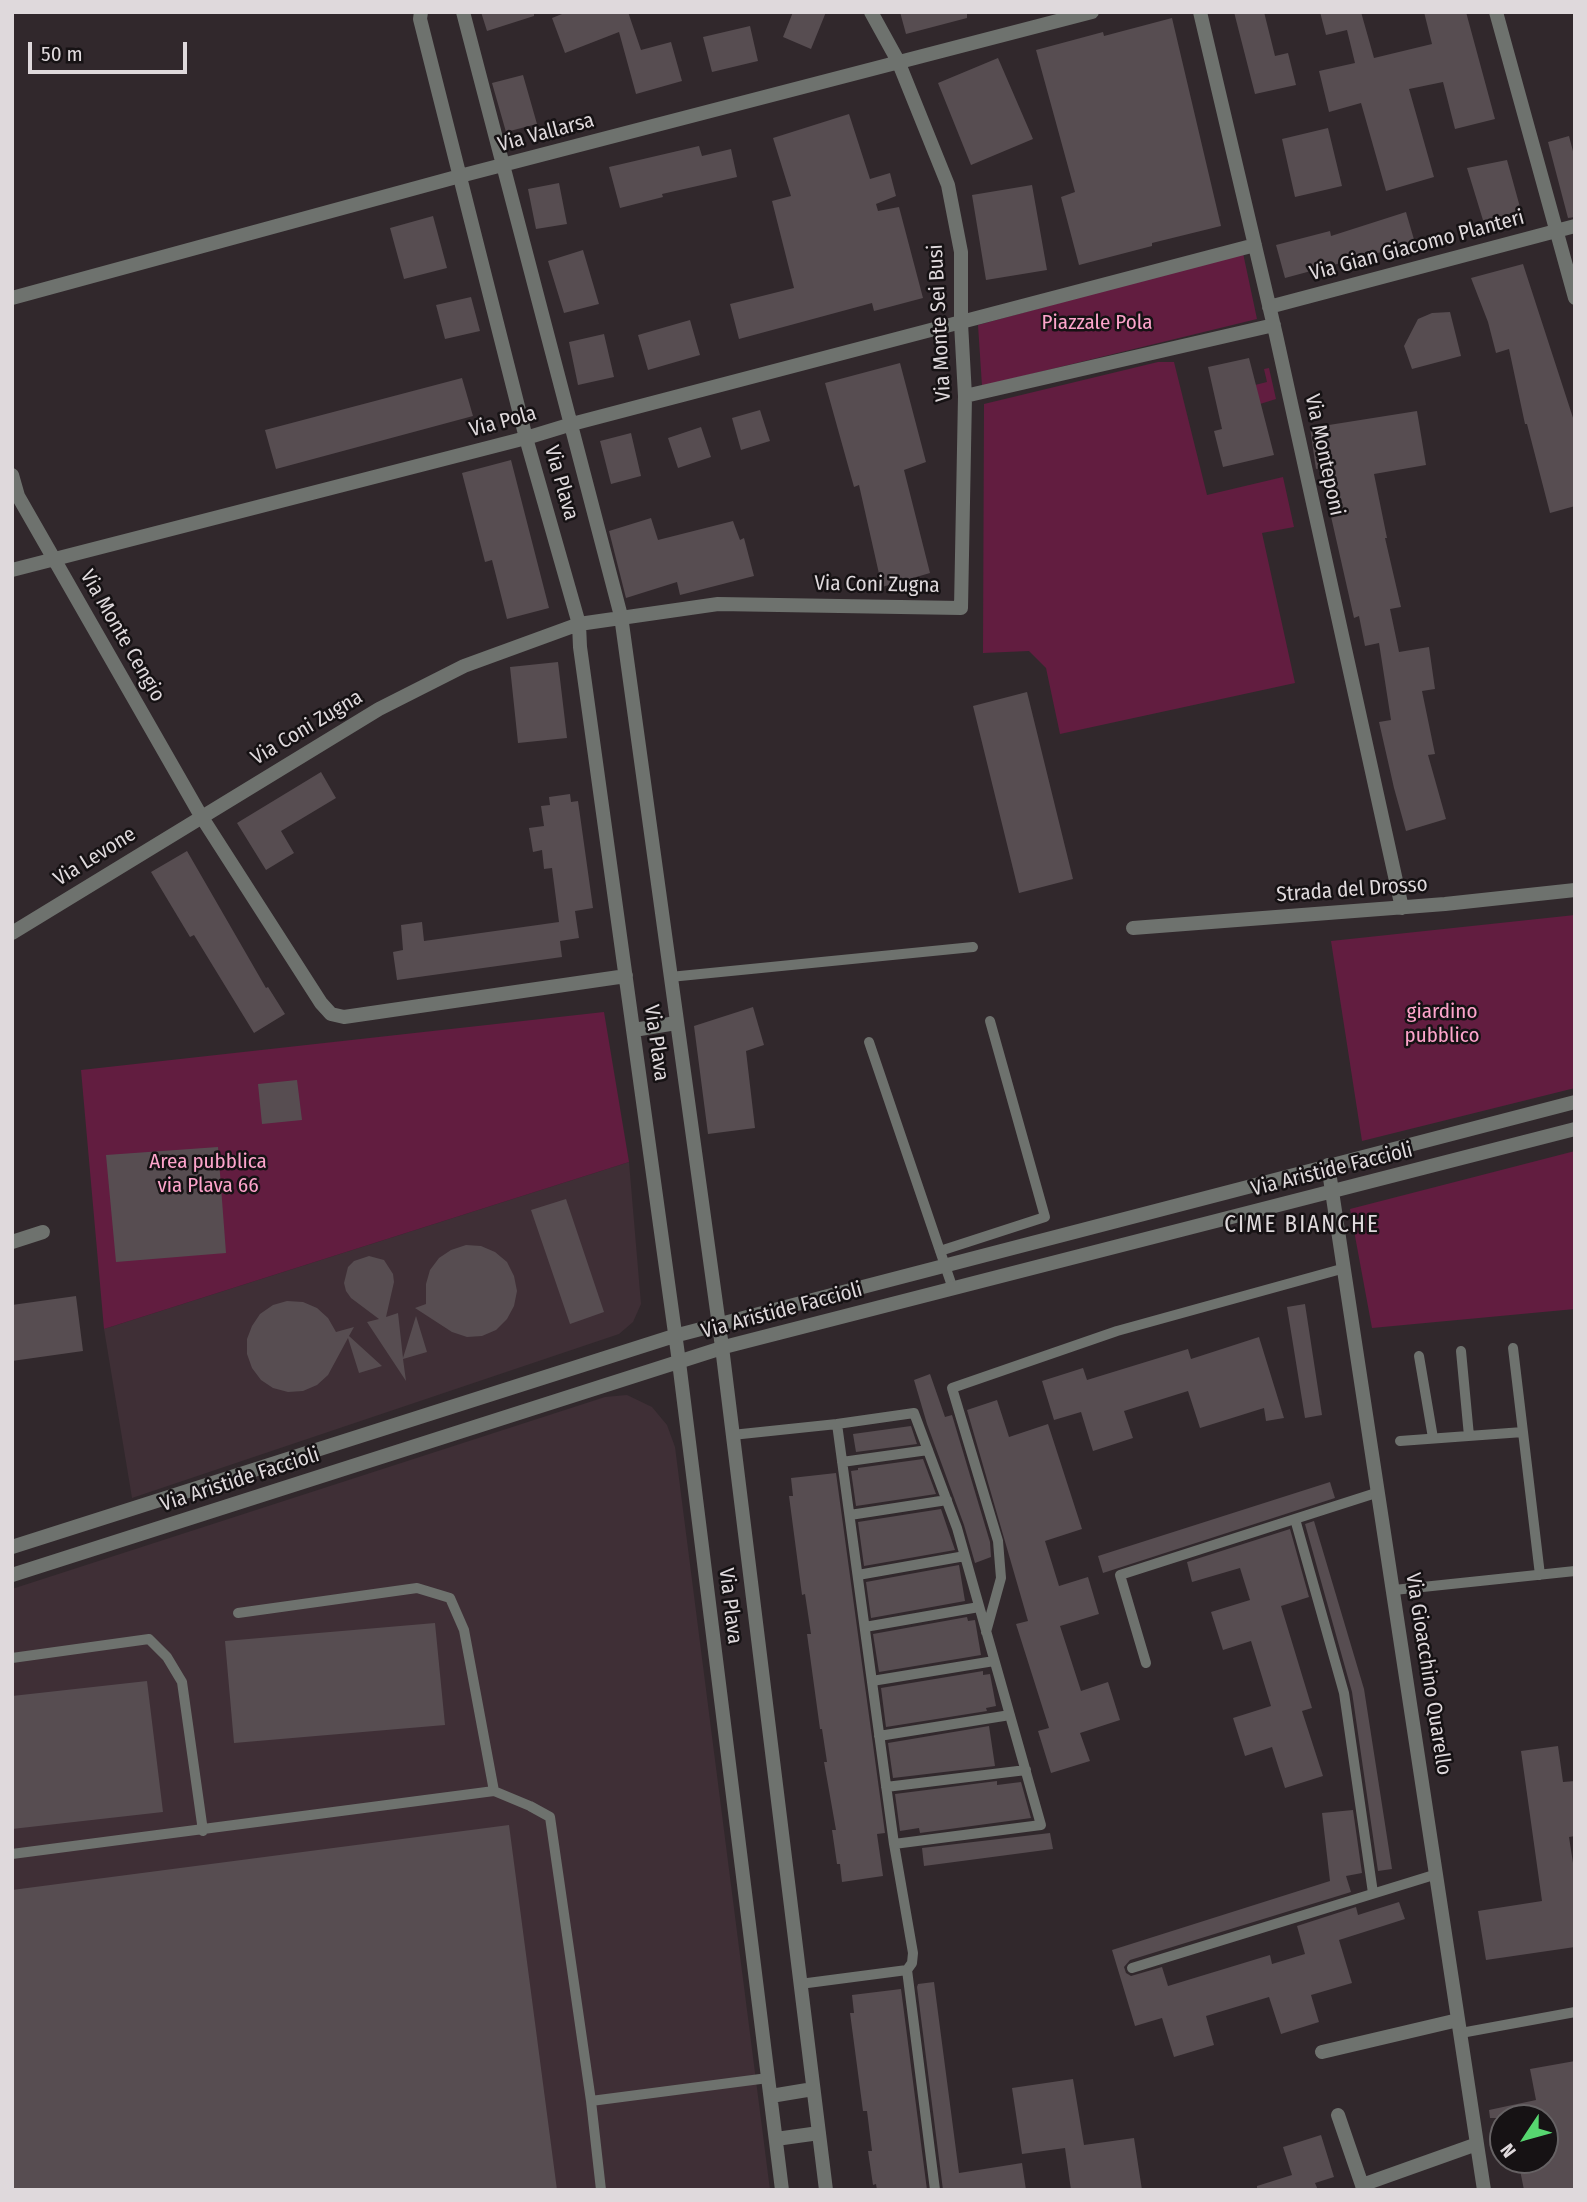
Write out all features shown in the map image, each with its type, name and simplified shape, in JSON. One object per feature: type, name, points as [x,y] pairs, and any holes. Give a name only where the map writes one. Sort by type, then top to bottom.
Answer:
[{"type":"street","name":"Via Plava","points":[[421,12],[420,19],[526,438],[579,624],[678,1362],[782,2190]]},
{"type":"street","name":"Via Plava","points":[[463,12],[621,616],[722,1348],[826,2190]]},
{"type":"street","name":"Via Monte Sei Busi","points":[[871,12],[898,61],[948,186],[961,252],[965,396],[961,608]]},
{"type":"street","name":"Via Vallarsa","points":[[12,298],[460,176],[1092,12]]},
{"type":"street","name":"Via Monteponi","points":[[1200,12],[1274,325],[1402,908]]},
{"type":"street","points":[[1496,12],[1575,298]]},
{"type":"street","name":"Via Gian Giacomo Planteri","points":[[1269,307],[1575,226]]},
{"type":"street","points":[[961,323],[1255,245]]},
{"type":"street","name":"Via Pola","points":[[12,570],[961,323]]},
{"type":"street","points":[[965,396],[1274,325]]},
{"type":"street","name":"Via Monte Cengio","points":[[12,475],[18,496],[201,816]]},
{"type":"street","name":"Via Coni Zugna","points":[[201,816],[379,709],[464,666],[579,624],[718,604],[961,608]]},
{"type":"street","points":[[201,816],[321,1003],[331,1014],[344,1017],[626,976]]},
{"type":"street","name":"Via Levone","points":[[12,933],[201,816]]},
{"type":"street","name":"Strada del Drosso","points":[[1133,928],[1402,908],[1575,890]]},
{"type":"street","points":[[634,1030],[676,1023]]},
{"type":"street","name":"Via Aristide Faccioli","points":[[12,1547],[674,1336],[943,1258],[1575,1102]]},
{"type":"street","name":"Via Aristide Faccioli","points":[[12,1575],[722,1348],[1575,1129]]},
{"type":"street","name":"Via Gioacchino Quarello","points":[[1328,1165],[1484,2190]]},
{"type":"street","points":[[12,1242],[43,1232]]},
{"type":"street","points":[[1322,2052],[1460,2027]]},
{"type":"street","points":[[771,2096],[814,2089]]},
{"type":"street","points":[[1338,2115],[1362,2187],[1477,2144]]},
{"type":"street","points":[[776,2139],[819,2133]]},
{"type":"lane","points":[[670,977],[973,947]]},
{"type":"lane","points":[[943,1258],[1045,1217],[990,1021]]},
{"type":"lane","points":[[869,1042],[953,1289]]},
{"type":"lane","points":[[986,1632],[1001,1578],[998,1541],[952,1388],[1117,1331],[1345,1268]]},
{"type":"lane","points":[[1513,1348],[1540,1575]]},
{"type":"lane","points":[[1461,1351],[1469,1436]]},
{"type":"lane","points":[[1419,1356],[1433,1438]]},
{"type":"lane","points":[[732,1435],[914,1413],[965,1556],[1041,1825],[894,1844]]},
{"type":"lane","points":[[837,1424],[894,1844],[913,1953],[908,1970],[935,2190]]},
{"type":"lane","points":[[1400,1441],[1523,1432]]},
{"type":"lane","points":[[842,1462],[928,1450]]},
{"type":"lane","points":[[1146,1662],[1120,1575],[1379,1492]]},
{"type":"lane","points":[[850,1515],[947,1500]]},
{"type":"lane","points":[[1295,1519],[1344,1693],[1373,1893]]},
{"type":"lane","points":[[858,1574],[965,1556]]},
{"type":"lane","points":[[1394,1590],[1575,1571]]},
{"type":"lane","points":[[238,1613],[417,1588],[450,1598],[464,1630],[494,1791]]},
{"type":"lane","points":[[865,1627],[979,1607]]},
{"type":"lane","points":[[12,1658],[149,1639],[167,1657],[182,1682],[203,1830]]},
{"type":"lane","points":[[872,1681],[994,1661]]},
{"type":"lane","points":[[880,1736],[1010,1715]]},
{"type":"lane","points":[[886,1787],[1026,1770]]},
{"type":"lane","points":[[12,1854],[494,1791],[550,1817],[591,2101],[601,2190]]},
{"type":"lane","points":[[1132,1968],[1437,1874]]},
{"type":"lane","points":[[800,1984],[908,1970]]},
{"type":"lane","points":[[1460,2027],[1575,2012]]},
{"type":"lane","points":[[591,2101],[768,2078]]},
{"type":"shaded area","points":[[629,1162],[641,1304],[633,1322],[619,1334],[132,1498],[104,1329]]},
{"type":"shaded area","points":[[627,1395],[652,1407],[667,1425],[675,1447],[770,2190],[12,2190],[12,1589],[605,1397]]},
{"type":"green space","name":"Piazzale Pola","points":[[1243,253],[1257,319],[982,386],[978,325]]},
{"type":"green space","points":[[1158,362],[1174,362],[1207,495],[1283,477],[1294,527],[1262,533],[1295,683],[1060,734],[1046,668],[1029,651],[983,653],[984,404]]},
{"type":"green space","points":[[1269,368],[1276,399],[1260,404],[1255,385],[1267,382],[1264,369]]},
{"type":"green space","name":"giardino pubblico","points":[[1575,915],[1575,1088],[1362,1141],[1331,941]]},
{"type":"green space","name":"Area pubblica via Plava 66","points":[[604,1012],[629,1162],[104,1329],[81,1070]]},
{"type":"green space","points":[[1575,1151],[1575,1309],[1372,1328],[1350,1209]]},
{"type":"building","points":[[481,12],[534,12],[534,16],[487,31]]},
{"type":"building","points":[[567,12],[628,12],[641,50],[671,42],[682,81],[636,94],[619,32],[565,53],[552,18]]},
{"type":"building","points":[[793,12],[826,12],[811,49],[783,37]]},
{"type":"building","points":[[900,12],[967,12],[967,18],[906,34]]},
{"type":"building","points":[[1234,12],[1264,12],[1275,56],[1288,53],[1296,85],[1255,94]]},
{"type":"building","points":[[1320,12],[1361,12],[1374,58],[1432,44],[1424,12],[1466,12],[1495,119],[1455,129],[1443,82],[1409,89],[1434,177],[1386,191],[1361,103],[1329,112],[1319,71],[1355,63],[1347,30],[1326,35]]},
{"type":"building","points":[[1172,18],[1221,226],[1079,265],[1061,197],[1075,192],[1036,50],[1103,32],[1104,36]]},
{"type":"building","points":[[750,26],[758,61],[712,72],[703,37]]},
{"type":"building","points":[[998,58],[1033,139],[971,165],[938,83]]},
{"type":"building","points":[[523,75],[537,124],[506,132],[492,83]]},
{"type":"building","points":[[849,114],[870,179],[890,173],[896,196],[876,204],[878,211],[899,207],[923,298],[874,311],[872,303],[739,339],[730,304],[794,288],[772,201],[791,196],[773,138]]},
{"type":"building","points":[[1328,128],[1342,186],[1295,197],[1282,139]]},
{"type":"building","points":[[1569,136],[1575,159],[1575,217],[1568,218],[1548,142]]},
{"type":"building","points":[[699,146],[702,156],[731,149],[737,177],[662,194],[663,197],[620,208],[609,167]]},
{"type":"building","points":[[1507,160],[1523,218],[1486,230],[1467,168]]},
{"type":"building","points":[[559,183],[567,224],[536,229],[528,189]]},
{"type":"building","points":[[1032,185],[1047,270],[986,280],[972,195]]},
{"type":"building","points":[[1406,212],[1415,243],[1285,278],[1276,245],[1330,231],[1331,236]]},
{"type":"building","points":[[433,216],[447,268],[404,279],[390,228]]},
{"type":"building","points":[[583,250],[599,304],[564,313],[548,261]]},
{"type":"building","points":[[1523,264],[1575,424],[1575,506],[1550,513],[1525,424],[1509,349],[1496,353],[1488,322],[1471,278]]},
{"type":"building","points":[[471,297],[480,331],[445,339],[436,305]]},
{"type":"building","points":[[1450,312],[1461,356],[1412,369],[1404,346],[1418,319],[1432,313]]},
{"type":"building","points":[[690,320],[700,355],[648,370],[638,335]]},
{"type":"building","points":[[604,334],[614,377],[578,385],[569,342]]},
{"type":"building","points":[[1249,358],[1274,455],[1223,467],[1214,431],[1222,429],[1208,367]]},
{"type":"building","points":[[900,363],[926,462],[904,470],[930,573],[882,587],[859,485],[854,487],[825,383]]},
{"type":"building","points":[[462,378],[473,416],[276,469],[265,430]]},
{"type":"building","points":[[760,410],[770,441],[741,450],[732,418]]},
{"type":"building","points":[[1417,411],[1426,465],[1374,474],[1401,607],[1390,609],[1399,652],[1429,647],[1435,689],[1422,691],[1435,754],[1428,755],[1446,819],[1406,831],[1379,722],[1391,720],[1379,643],[1365,646],[1359,616],[1354,618],[1320,468],[1316,469],[1310,428]]},
{"type":"building","points":[[701,427],[711,457],[678,468],[668,438]]},
{"type":"building","points":[[631,433],[641,476],[611,484],[600,441]]},
{"type":"building","points":[[511,460],[549,608],[507,619],[492,560],[485,562],[462,473]]},
{"type":"building","points":[[651,518],[658,540],[733,521],[740,540],[744,538],[754,576],[680,595],[677,582],[626,598],[609,531]]},
{"type":"building","points":[[558,662],[567,738],[518,743],[510,667]]},
{"type":"building","points":[[1027,692],[1073,879],[1019,893],[973,706]]},
{"type":"building","points":[[321,772],[336,798],[281,831],[294,853],[266,870],[237,823]]},
{"type":"building","points":[[570,794],[571,802],[578,801],[593,908],[575,911],[579,938],[560,941],[562,957],[397,980],[393,952],[403,950],[401,925],[422,922],[424,941],[559,922],[552,868],[544,869],[542,850],[533,852],[529,828],[544,826],[541,806],[550,805],[549,797]]},
{"type":"building","points":[[187,851],[266,988],[268,987],[285,1014],[254,1033],[194,935],[190,937],[151,872]]},
{"type":"building","points":[[753,1007],[764,1045],[746,1051],[755,1128],[708,1134],[694,1026]]},
{"type":"building","points":[[297,1080],[302,1120],[262,1124],[258,1084]]},
{"type":"building","points":[[218,1147],[226,1253],[116,1262],[106,1155]]},
{"type":"building","points":[[566,1199],[604,1312],[570,1324],[531,1210]]},
{"type":"building","points":[[466,1245],[481,1246],[495,1252],[507,1262],[517,1291],[514,1306],[507,1319],[496,1330],[482,1336],[467,1337],[452,1332],[415,1308],[426,1304],[426,1284],[430,1270],[439,1258]]},
{"type":"building","points":[[369,1256],[384,1260],[393,1274],[394,1282],[386,1317],[398,1313],[403,1358],[416,1316],[427,1352],[403,1359],[406,1381],[367,1322],[379,1319],[351,1298],[346,1291],[344,1283],[348,1267],[354,1261]]},
{"type":"building","points":[[76,1296],[83,1351],[12,1361],[12,1305]]},
{"type":"building","points":[[287,1301],[303,1302],[317,1308],[328,1318],[336,1332],[354,1327],[349,1336],[382,1366],[359,1373],[348,1338],[328,1375],[317,1385],[303,1391],[288,1392],[273,1388],[261,1380],[252,1368],[247,1354],[247,1339],[260,1314],[273,1305]]},
{"type":"building","points":[[1305,1304],[1322,1415],[1305,1418],[1287,1307]]},
{"type":"building","points":[[1259,1337],[1284,1418],[1266,1421],[1264,1408],[1200,1428],[1188,1391],[1124,1411],[1133,1438],[1093,1451],[1081,1412],[1054,1420],[1042,1381],[1083,1368],[1087,1380],[1188,1349],[1191,1359]]},
{"type":"building","points":[[930,1374],[945,1417],[952,1415],[990,1542],[991,1557],[975,1563],[914,1380]]},
{"type":"building","points":[[997,1400],[1009,1437],[1048,1424],[1082,1529],[1045,1541],[1059,1586],[1088,1577],[1099,1614],[1060,1626],[1081,1691],[1108,1682],[1120,1720],[1080,1733],[1090,1761],[1051,1773],[1038,1731],[1049,1728],[1016,1624],[1028,1621],[967,1410]]},
{"type":"building","points":[[911,1426],[917,1444],[856,1452],[853,1434]]},
{"type":"building","points":[[923,1459],[936,1494],[856,1506],[851,1471]]},
{"type":"building","points":[[836,1473],[885,1833],[877,1834],[883,1876],[842,1882],[832,1830],[836,1830],[807,1634],[811,1634],[805,1594],[802,1595],[789,1496],[793,1496],[791,1478]]},
{"type":"building","points":[[1330,1482],[1335,1498],[1103,1573],[1098,1556]]},
{"type":"building","points":[[941,1509],[955,1550],[864,1566],[858,1522]]},
{"type":"building","points":[[1314,1521],[1364,1689],[1392,1869],[1378,1871],[1352,1692],[1305,1524]]},
{"type":"building","points":[[1290,1529],[1309,1597],[1281,1606],[1312,1708],[1302,1711],[1323,1776],[1285,1788],[1272,1747],[1245,1756],[1233,1718],[1271,1706],[1251,1641],[1223,1650],[1211,1612],[1250,1600],[1240,1568],[1192,1582],[1187,1562]]},
{"type":"building","points":[[959,1565],[965,1601],[871,1618],[866,1582]]},
{"type":"building","points":[[967,1617],[968,1621],[975,1620],[981,1655],[879,1672],[873,1634]]},
{"type":"building","points":[[435,1623],[445,1725],[234,1743],[225,1641]]},
{"type":"building","points":[[983,1671],[983,1675],[990,1674],[996,1706],[986,1708],[987,1711],[886,1727],[881,1688]]},
{"type":"building","points":[[147,1681],[163,1812],[12,1829],[12,1696]]},
{"type":"building","points":[[989,1726],[995,1766],[893,1778],[888,1743]]},
{"type":"building","points":[[1558,1746],[1563,1782],[1575,1781],[1575,1836],[1569,1837],[1575,1876],[1575,1947],[1486,1960],[1478,1911],[1542,1901],[1521,1751]]},
{"type":"building","points":[[997,1781],[997,1785],[1021,1782],[1031,1818],[920,1833],[919,1828],[900,1831],[895,1794]]},
{"type":"building","points":[[1353,1810],[1362,1873],[1346,1876],[1351,1892],[1130,1960],[1124,1967],[1126,1973],[1131,1976],[1162,1967],[1168,1986],[1270,1955],[1272,1964],[1305,1954],[1297,1926],[1356,1907],[1358,1915],[1399,1902],[1405,1919],[1339,1940],[1352,1983],[1311,1995],[1319,2022],[1281,2034],[1269,1997],[1206,2016],[1214,2045],[1174,2057],[1162,2018],[1135,2026],[1112,1950],[1330,1881],[1322,1813]]},
{"type":"building","points":[[509,1825],[557,2190],[12,2190],[12,1890]]},
{"type":"building","points":[[1050,1833],[1053,1849],[924,1866],[922,1848]]},
{"type":"building","points":[[934,1982],[959,2173],[1022,2163],[1026,2190],[943,2190],[917,1987],[918,1984]]},
{"type":"building","points":[[901,1989],[927,2190],[877,2190],[876,2184],[873,2185],[868,2151],[872,2151],[867,2111],[863,2111],[850,2013],[854,2013],[852,1995]]},
{"type":"building","points":[[1575,2061],[1575,2190],[1524,2190],[1521,2174],[1559,2174],[1559,2104],[1517,2104],[1536,2100],[1530,2069]]},
{"type":"building","points":[[1073,2079],[1084,2145],[1134,2138],[1142,2190],[1071,2190],[1065,2148],[1022,2154],[1012,2088]]},
{"type":"building","points":[[1321,2135],[1334,2177],[1315,2183],[1318,2190],[1257,2190],[1257,2186],[1292,2175],[1283,2147]]},
{"type":"district","name":"CIME BIANCHE","points":[[1302,1226]]}]
